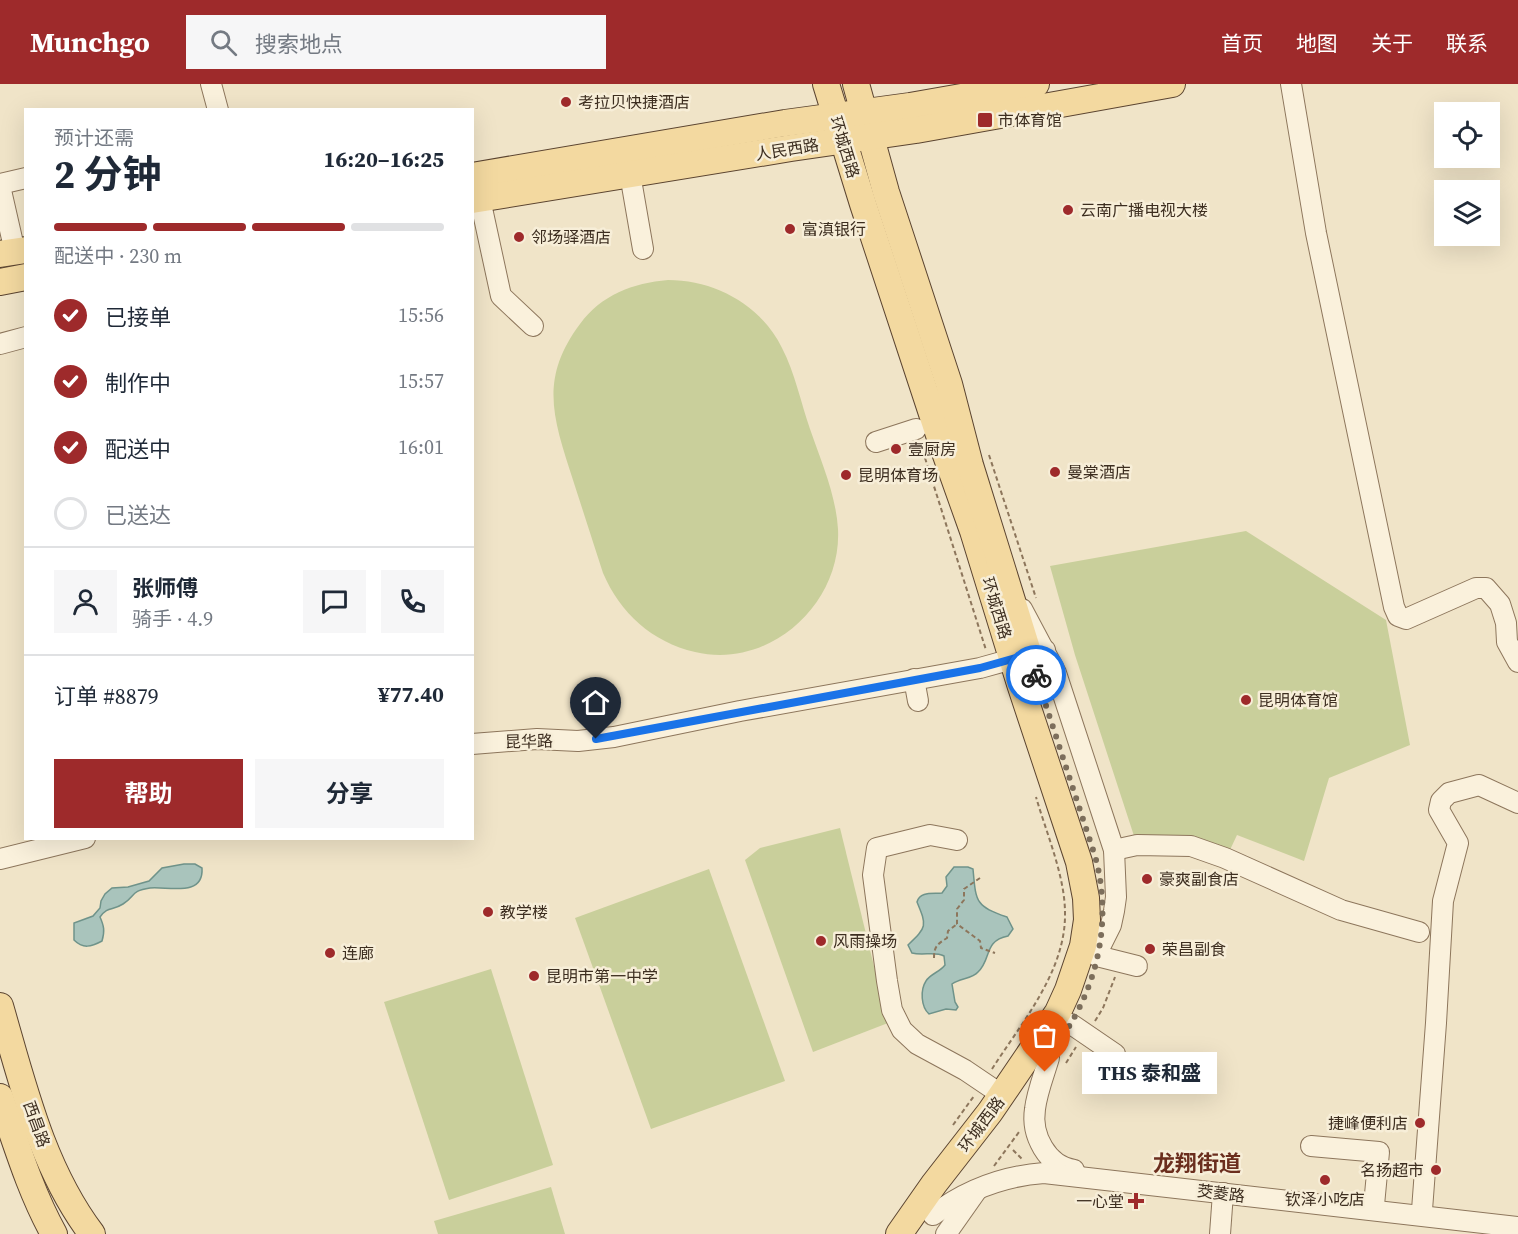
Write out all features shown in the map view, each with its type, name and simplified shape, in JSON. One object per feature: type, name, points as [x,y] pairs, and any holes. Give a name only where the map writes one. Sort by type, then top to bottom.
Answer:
[{"type":"main road","name":"环城西路","points":[[826,84],[935,423],[974,531],[1029,654],[1085,888],[1087,920],[1079,958],[1064,1000],[1052,1023],[899,1234]]},
{"type":"main road","name":"环城西路","points":[[856,84],[886,192],[949,384],[974,475],[1029,654],[1100,875],[1104,908],[1098,953],[1084,996],[1071,1024],[933,1228]]},
{"type":"main road","name":"人民西路","points":[[868,125],[1036,84]]},
{"type":"main road","name":"人民西路","points":[[475,192],[630,174],[840,128],[1172,84]]},
{"type":"main road","name":"人民西路","points":[[475,192],[785,123],[840,128]]},
{"type":"main road","points":[[0,282],[24,277]]},
{"type":"main road","name":"西昌路","points":[[0,1006],[40,1138],[62,1188],[92,1234]]},
{"type":"main road","name":"西昌路","points":[[0,1097],[28,1178],[42,1213],[54,1234]]},
{"type":"street","points":[[211,84],[217,108]]},
{"type":"street","points":[[1292,84],[1316,233],[1394,607],[1398,616],[1406,619],[1476,588],[1486,588],[1500,604],[1506,623],[1507,642],[1518,662]]},
{"type":"street","points":[[630,174],[643,249]]},
{"type":"street","points":[[13,252],[0,185],[24,179]]},
{"type":"street","points":[[475,192],[501,296],[533,326]]},
{"type":"street","points":[[0,344],[24,338]]},
{"type":"street","points":[[876,442],[916,429]]},
{"type":"street","points":[[1029,654],[1059,680],[1113,850],[1116,897],[1114,911],[1111,925],[1098,953],[1137,966]]},
{"type":"street","name":"昆华路","points":[[474,744],[537,739],[578,741],[614,737],[980,668],[1029,654]]},
{"type":"street","points":[[914,679],[918,702]]},
{"type":"street","points":[[1422,1210],[1443,901],[1458,843],[1439,810],[1441,801],[1449,793],[1479,785],[1518,803]]},
{"type":"street","points":[[957,840],[930,835],[877,848],[873,875],[892,1010],[902,1030],[917,1044],[965,1070],[1002,1095]]},
{"type":"street","points":[[0,860],[77,840]]},
{"type":"street","points":[[1113,850],[1137,845],[1191,846],[1225,858],[1341,910],[1419,932]]},
{"type":"street","points":[[1071,1024],[1115,1054]]},
{"type":"street","name":"茭菱路","points":[[1048,1058],[1035,1116],[1036,1128],[1042,1146],[1058,1165],[1070,1170],[1518,1220]]},
{"type":"street","points":[[1311,1146],[1379,1152],[1374,1205]]},
{"type":"street","name":"茭菱路","points":[[933,1228],[960,1197],[979,1188],[1015,1177],[1044,1173],[1518,1227]]},
{"type":"street","points":[[1220,1234],[1223,1193]]},
{"type":"path","points":[[957,924],[957,909],[964,900],[964,889],[980,878]]},
{"type":"path","points":[[957,924],[980,941],[981,948],[995,953]]},
{"type":"path","points":[[934,958],[934,949],[946,938],[948,931],[957,924]]},
{"type":"path","points":[[1013,1150],[1022,1159]]},
{"type":"green space","points":[[668,280],[703,285],[735,298],[762,319],[773,333],[791,368],[837,516],[836,557],[828,582],[814,606],[796,625],[774,641],[749,651],[723,655],[695,652],[679,647],[651,633],[628,613],[618,601],[603,573],[560,438],[556,419],[554,382],[567,344],[580,324],[598,305],[619,292],[642,284]]},
{"type":"green space","name":"昆明体育馆","points":[[1246,531],[1386,620],[1410,745],[1329,778],[1304,861],[1237,835],[1229,852],[1135,839],[1075,655],[1050,566]]},
{"type":"green space","name":"风雨操场","points":[[840,828],[888,1023],[813,1052],[745,860],[760,848]]},
{"type":"green space","points":[[709,869],[785,1081],[651,1129],[575,918]]},
{"type":"green space","points":[[491,969],[553,1165],[449,1200],[384,1002]]},
{"type":"green space","points":[[551,1187],[565,1234],[438,1234],[434,1221]]},
{"type":"water","points":[[195,864],[202,868],[197,884],[191,887],[150,888],[136,892],[123,904],[108,910],[100,917],[104,929],[102,941],[87,946],[74,940],[74,923],[93,916],[100,908],[105,894],[112,888],[128,887],[149,881],[162,868]]},
{"type":"water","points":[[954,867],[973,869],[979,901],[989,910],[1007,917],[1013,929],[1008,936],[1000,938],[991,946],[985,962],[975,974],[952,984],[958,1007],[956,1010],[946,1009],[929,1014],[922,998],[924,985],[945,965],[944,956],[912,953],[908,945],[919,934],[923,926],[924,921],[917,902],[919,898],[927,894],[942,893],[947,886],[946,877]]},
{"type":"way so far","points":[[1036,675],[1095,856],[1102,885],[1104,908],[1102,935],[1092,976],[1076,1015],[1048,1058],[1045,1072]]},
{"type":"place","name":"考拉贝快捷酒店","points":[[566,102]]},
{"type":"place","name":"市体育馆","points":[[985,120]]},
{"type":"place","name":"云南广播电视大楼","points":[[1068,210]]},
{"type":"place","name":"富滇银行","points":[[790,229]]},
{"type":"place","name":"邻场驿酒店","points":[[519,237]]},
{"type":"place","name":"壹厨房","points":[[896,449]]},
{"type":"place","name":"曼棠酒店","points":[[1055,472]]},
{"type":"place","name":"昆明体育场","points":[[846,475]]},
{"type":"place","name":"昆明体育馆","points":[[1246,700]]},
{"type":"place","name":"豪爽副食店","points":[[1147,879]]},
{"type":"place","name":"教学楼","points":[[488,912]]},
{"type":"place","name":"风雨操场","points":[[821,941]]},
{"type":"place","name":"荣昌副食","points":[[1150,949]]},
{"type":"place","name":"连廊","points":[[330,953]]},
{"type":"place","name":"昆明市第一中学","points":[[534,976]]},
{"type":"place","name":"THS 泰和盛","points":[[1045,1072]]},
{"type":"place","name":"捷峰便利店","points":[[1420,1123]]},
{"type":"place","name":"名扬超市","points":[[1436,1170]]},
{"type":"place","name":"钦泽小吃店","points":[[1325,1180]]},
{"type":"place","name":"一心堂","points":[[1136,1201]]},
{"type":"district","name":"龙翔街道","points":[[1197,1163]]},
{"type":"route","points":[[596,739],[980,668],[1030,654],[1036,675]]}]
